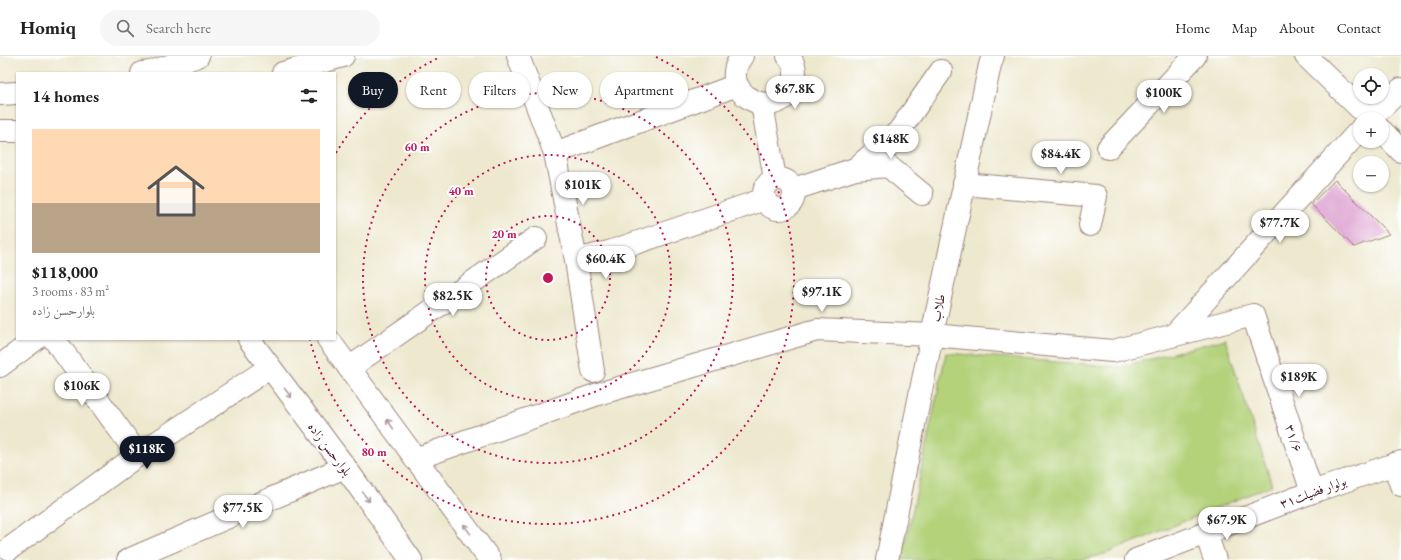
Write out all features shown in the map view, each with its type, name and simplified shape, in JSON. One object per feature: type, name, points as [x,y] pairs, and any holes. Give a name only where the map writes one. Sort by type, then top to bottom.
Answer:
[{"type":"street","points":[[151,72],[198,56]]},
{"type":"street","points":[[286,72],[343,56]]},
{"type":"street","points":[[518,56],[555,153],[576,260],[593,371]]},
{"type":"street","points":[[742,56],[736,66],[735,76],[737,85],[747,98],[762,104],[772,104],[788,94],[795,76],[791,57]]},
{"type":"street","name":"طلاب","points":[[887,560],[932,335],[993,56]]},
{"type":"street","points":[[1108,148],[1194,56]]},
{"type":"street","points":[[1306,56],[1360,112]]},
{"type":"street","points":[[855,168],[899,131],[941,71]]},
{"type":"street","points":[[555,153],[737,85]]},
{"type":"street","points":[[1380,112],[1401,88]]},
{"type":"street","points":[[0,94],[16,93]]},
{"type":"street","points":[[762,104],[775,178]]},
{"type":"street","points":[[0,131],[16,131]]},
{"type":"street","points":[[888,166],[899,131]]},
{"type":"street","points":[[1389,140],[1401,151]]},
{"type":"street","points":[[415,459],[598,394],[816,330],[932,335],[1113,351],[1174,335],[1353,142]]},
{"type":"street","points":[[794,189],[855,168],[888,166],[922,194]]},
{"type":"street","points":[[775,178],[789,181],[794,189],[794,200],[787,207],[782,209],[771,207],[765,199],[764,194],[767,184],[775,178]]},
{"type":"street","points":[[964,184],[1096,196],[1090,225]]},
{"type":"street","points":[[576,260],[609,252],[765,199]]},
{"type":"street","points":[[349,368],[536,238]]},
{"type":"street","points":[[579,286],[609,252]]},
{"type":"street","name":"۳۱/۶","points":[[1174,335],[1253,315],[1312,492]]},
{"type":"street","points":[[0,366],[35,340]]},
{"type":"street","points":[[55,340],[138,455]]},
{"type":"street","name":"بلوارحسن زاده","points":[[250,340],[411,560]]},
{"type":"street","points":[[329,340],[490,560]]},
{"type":"street","points":[[9,549],[138,455],[269,368]]},
{"type":"street","points":[[1397,463],[1401,485]]},
{"type":"street","name":"بولوار فضیلت۳۱","points":[[1136,560],[1312,492],[1397,463]]},
{"type":"street","points":[[128,560],[344,467]]},
{"type":"street","points":[[1206,533],[1215,560]]},
{"type":"green space","points":[[1225,339],[1272,485],[1108,553],[1082,560],[902,560],[946,353],[1120,367]]},
{"type":"building","points":[[1335,180],[1389,234],[1354,247],[1311,204]]}]
